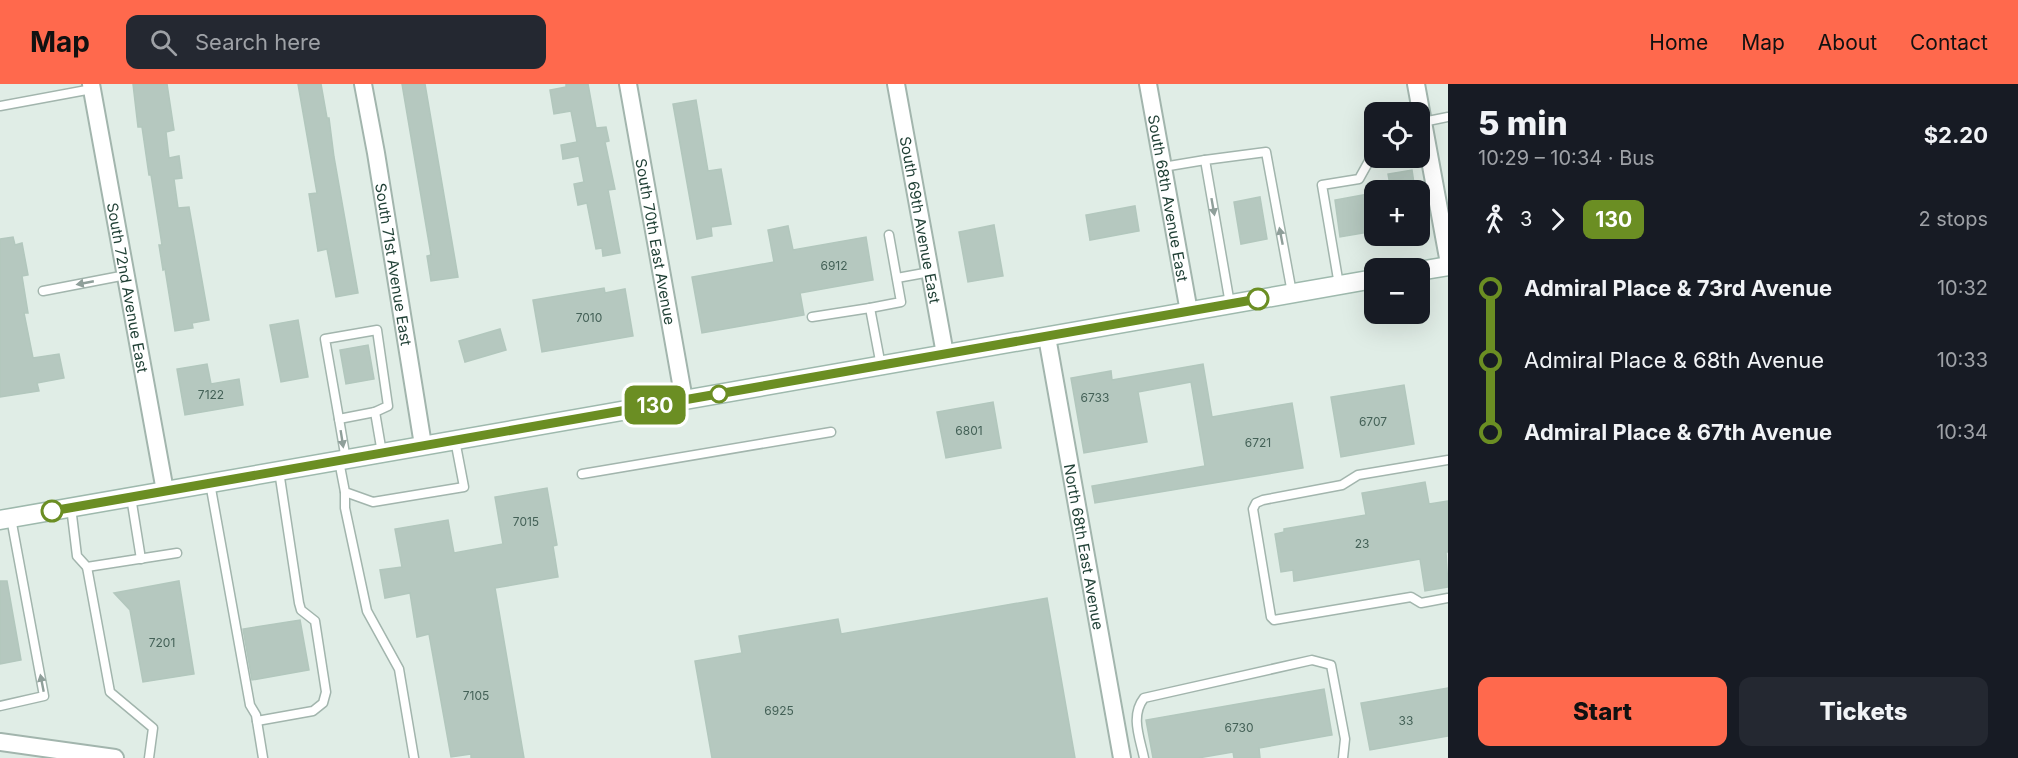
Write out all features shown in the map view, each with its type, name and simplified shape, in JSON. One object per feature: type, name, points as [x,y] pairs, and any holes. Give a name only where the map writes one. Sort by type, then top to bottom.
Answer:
[{"type":"main road","points":[[1430,269],[1448,266]]},
{"type":"main road","points":[[5,519],[1364,281]]},
{"type":"street","name":"South 71st Avenue East","points":[[363,84],[423,445]]},
{"type":"street","name":"South 70th East Avenue","points":[[628,84],[684,400]]},
{"type":"street","name":"South 69th Avenue East","points":[[896,84],[945,354]]},
{"type":"street","name":"South 68th Avenue East","points":[[1148,84],[1189,312]]},
{"type":"street","points":[[1416,84],[1418,102]]},
{"type":"street","name":"South 72nd Avenue East","points":[[92,87],[165,491]]},
{"type":"street","points":[[1429,168],[1448,258]]},
{"type":"street","name":"North 68th East Avenue","points":[[1047,337],[1122,758]]},
{"type":"street","points":[[0,742],[115,758]]},
{"type":"lane","points":[[0,106],[92,87]]},
{"type":"lane","points":[[1430,127],[1448,117]]},
{"type":"lane","points":[[1163,167],[1266,152],[1292,293]]},
{"type":"lane","points":[[1204,160],[1230,304]]},
{"type":"lane","points":[[1339,285],[1322,185],[1359,179],[1365,168]]},
{"type":"lane","points":[[812,317],[901,303],[889,235]]},
{"type":"lane","points":[[897,278],[930,272]]},
{"type":"lane","points":[[43,291],[126,275]]},
{"type":"lane","points":[[870,308],[881,366]]},
{"type":"lane","points":[[339,419],[375,412],[388,406],[377,330],[326,339],[339,419],[345,508],[367,611],[399,669],[414,758]]},
{"type":"lane","points":[[375,412],[382,453]]},
{"type":"lane","points":[[582,474],[831,432]]},
{"type":"lane","points":[[345,492],[373,502],[464,487],[455,440]]},
{"type":"lane","points":[[1448,460],[1358,476],[1342,485],[1263,500],[1256,503],[1253,509],[1271,617],[1274,620],[1411,597],[1421,603],[1448,598]]},
{"type":"lane","points":[[257,721],[313,711],[323,703],[326,692],[315,621],[301,610],[298,603],[279,471]]},
{"type":"lane","points":[[210,483],[250,705],[256,715],[263,758]]},
{"type":"lane","points":[[130,497],[141,559]]},
{"type":"lane","points":[[71,507],[77,556],[87,567],[110,692],[153,728],[150,758]]},
{"type":"lane","points":[[0,706],[44,696],[5,519]]},
{"type":"lane","points":[[87,567],[177,553]]},
{"type":"lane","points":[[1144,758],[1136,721],[1138,706],[1144,698],[1312,660],[1331,665],[1345,739],[1343,758]]},
{"type":"building","points":[[133,84],[167,84],[174,130],[166,132],[169,158],[179,156],[182,178],[174,179],[178,208],[189,207],[209,320],[192,323],[193,328],[175,331],[159,245],[162,245],[151,175],[149,175],[142,127],[138,127]]},
{"type":"building","points":[[298,84],[321,84],[327,118],[329,118],[358,293],[336,297],[327,249],[318,251],[309,194],[317,193]]},
{"type":"building","points":[[402,84],[425,84],[458,277],[431,281],[427,256],[431,255]]},
{"type":"building","points":[[566,84],[588,84],[596,128],[606,127],[609,141],[605,142],[615,189],[608,190],[620,253],[603,256],[602,248],[596,249],[587,203],[578,205],[574,184],[584,182],[579,156],[563,159],[561,145],[577,142],[571,111],[554,114],[550,90],[566,87]]},
{"type":"building","points":[[696,100],[708,171],[721,169],[731,224],[711,227],[712,236],[697,239],[673,104]]},
{"type":"building","points":[[1412,170],[1414,180],[1389,180],[1388,174]]},
{"type":"building","points":[[1364,195],[1364,233],[1340,237],[1335,200]]},
{"type":"building","points":[[1260,197],[1267,239],[1241,244],[1234,202]]},
{"type":"building","points":[[1135,206],[1139,231],[1090,240],[1086,215]]},
{"type":"building","points":[[994,225],[1003,276],[968,282],[959,232]]},
{"type":"building","points":[[788,226],[793,250],[866,237],[873,280],[800,293],[804,315],[702,333],[692,277],[774,262],[768,230]]},
{"type":"building","points":[[13,237],[15,245],[22,243],[28,275],[22,276],[28,313],[24,313],[33,358],[59,354],[64,378],[37,383],[39,391],[0,397],[0,239]]},
{"type":"building","points":[[604,288],[605,293],[625,289],[633,336],[542,352],[533,300]]},
{"type":"building","points":[[298,320],[308,377],[281,382],[270,325]]},
{"type":"building","points":[[500,329],[506,350],[465,362],[459,341]]},
{"type":"building","points":[[368,345],[374,379],[346,384],[340,350]]},
{"type":"building","points":[[207,364],[211,384],[239,379],[243,405],[185,415],[177,369]]},
{"type":"building","points":[[1203,364],[1212,417],[1292,403],[1303,468],[1095,503],[1092,486],[1205,466],[1191,382],[1138,392],[1147,442],[1084,453],[1071,378],[1111,371],[1112,380]]},
{"type":"building","points":[[1404,385],[1414,444],[1341,457],[1331,397]]},
{"type":"building","points":[[993,402],[1001,448],[946,458],[937,412]]},
{"type":"building","points":[[1425,482],[1429,504],[1448,501],[1448,552],[1446,552],[1448,587],[1425,591],[1420,559],[1294,581],[1293,570],[1281,572],[1275,534],[1284,532],[1284,529],[1366,515],[1362,493]]},
{"type":"building","points":[[547,488],[557,545],[553,546],[558,577],[495,588],[524,758],[471,758],[471,754],[451,757],[429,634],[417,637],[410,593],[385,598],[380,570],[402,567],[395,529],[448,520],[454,553],[503,544],[495,497]]},
{"type":"building","points":[[0,581],[7,581],[21,660],[0,664]]},
{"type":"building","points":[[179,581],[194,674],[143,682],[130,610],[114,593]]},
{"type":"building","points":[[1047,598],[1075,758],[712,758],[695,661],[742,653],[739,636],[838,619],[841,634]]},
{"type":"building","points":[[300,620],[309,670],[252,680],[243,629]]},
{"type":"building","points":[[1448,688],[1448,736],[1370,750],[1361,703]]},
{"type":"building","points":[[1324,689],[1332,735],[1259,748],[1260,758],[1234,758],[1233,752],[1198,758],[1153,758],[1146,720]]},
{"type":"bus line","name":"130","points":[[52,511],[1258,299]]}]
